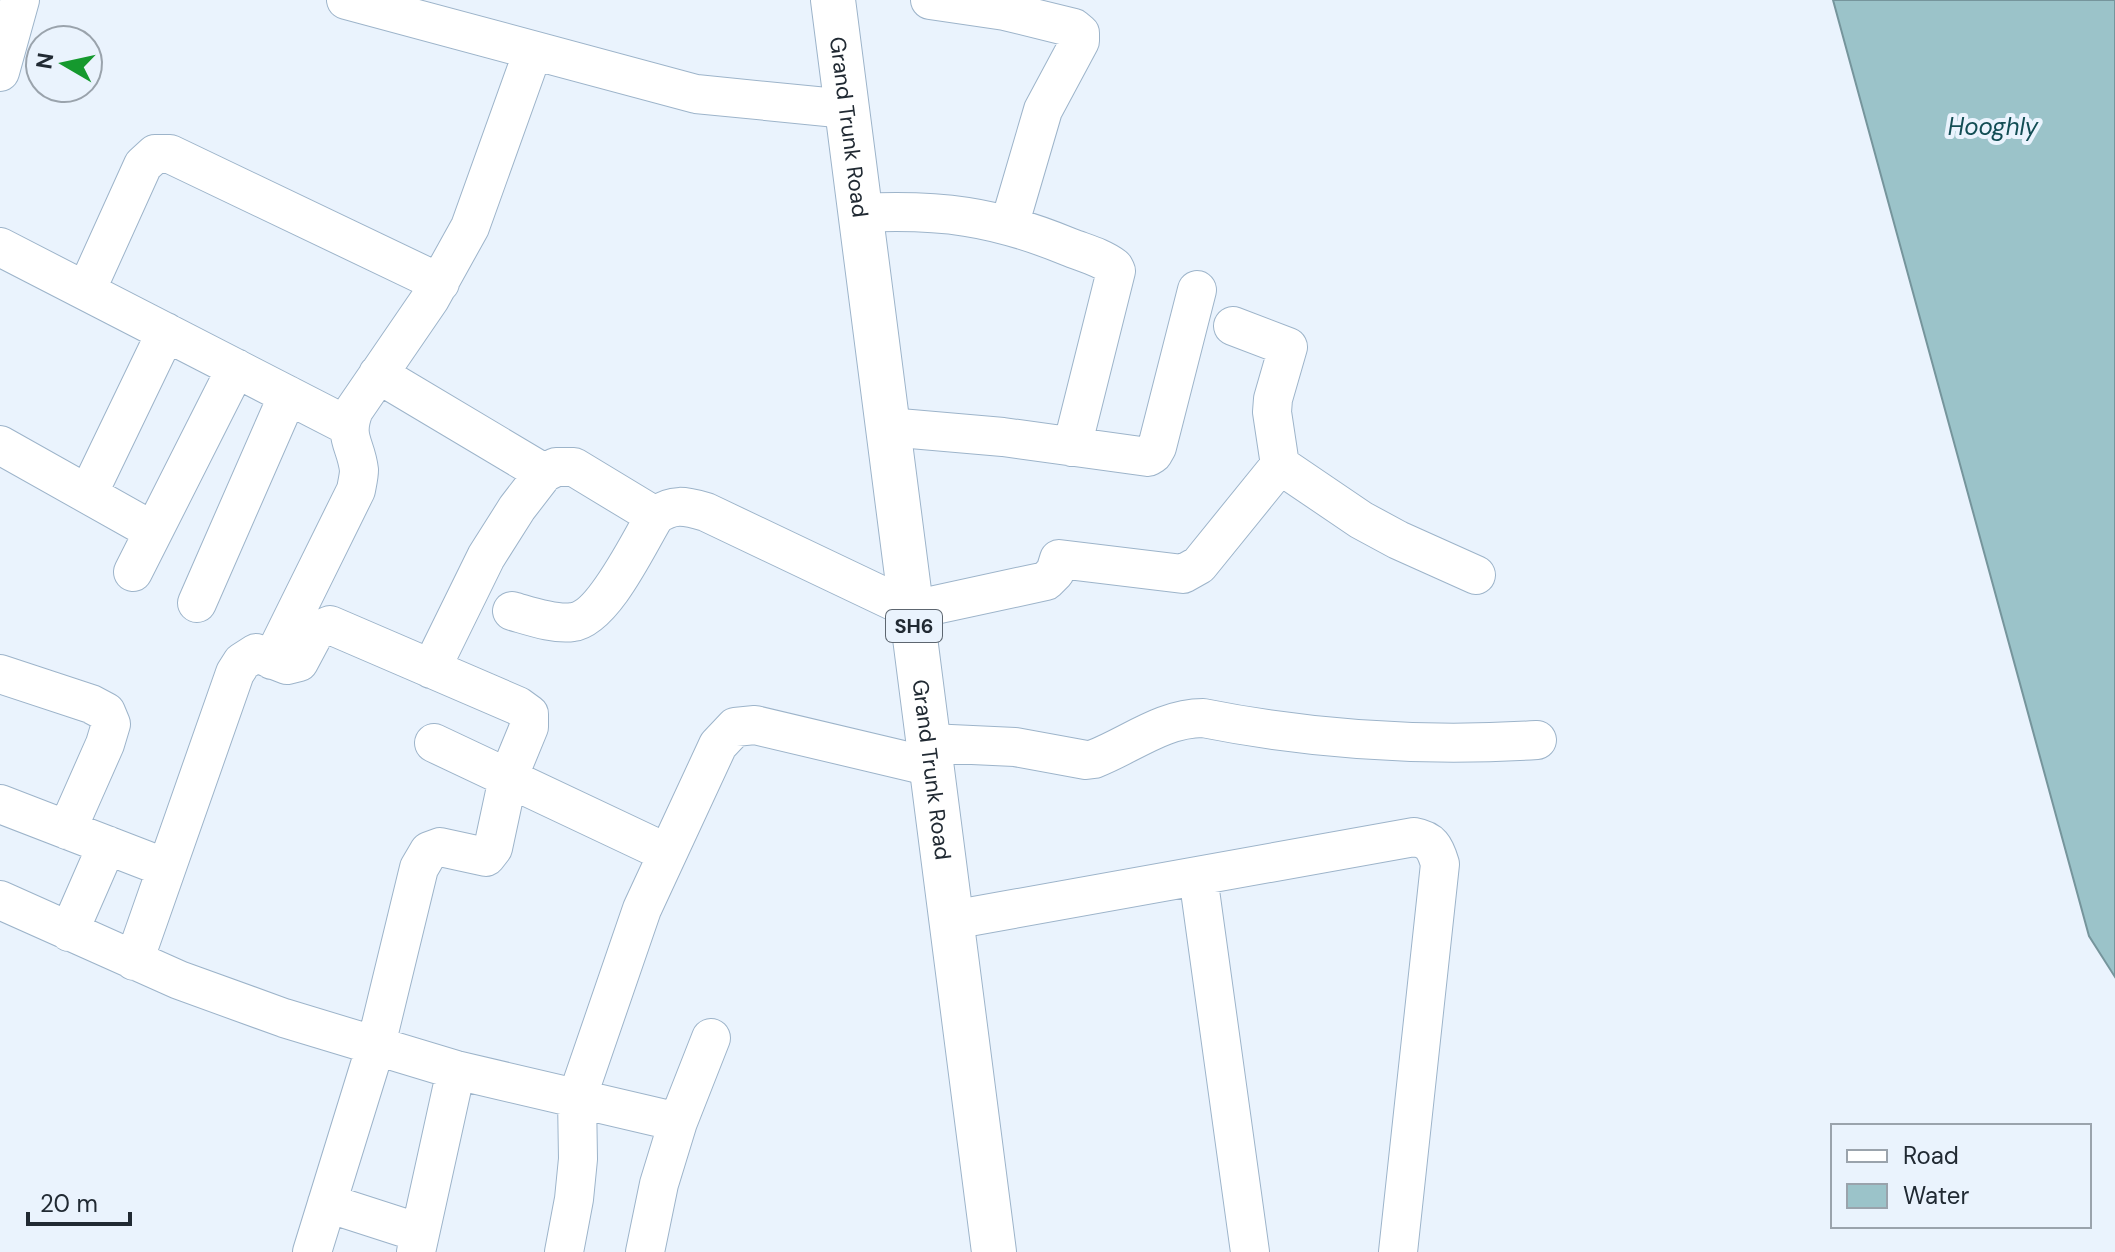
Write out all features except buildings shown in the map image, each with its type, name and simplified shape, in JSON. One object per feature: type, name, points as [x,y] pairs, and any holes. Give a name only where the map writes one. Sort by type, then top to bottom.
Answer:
[{"type":"main road","name":"Grand Trunk Road","points":[[833,0],[994,1252]]},
{"type":"street","points":[[0,72],[20,0]]},
{"type":"street","points":[[346,0],[696,94],[847,109]]},
{"type":"street","points":[[930,0],[1005,11],[1074,28],[1080,33],[1080,41],[1043,110],[1009,226]]},
{"type":"street","points":[[272,660],[356,490],[359,471],[348,426],[354,410],[440,283],[470,227],[533,51]]},
{"type":"street","points":[[86,291],[143,165],[155,154],[170,154],[440,283]]},
{"type":"street","points":[[860,213],[942,212],[1038,234],[1109,263],[1116,271],[1072,447]]},
{"type":"street","points":[[0,247],[348,426]]},
{"type":"street","points":[[888,427],[1003,437],[1143,457],[1153,454],[1197,290]]},
{"type":"street","points":[[1233,326],[1288,347],[1272,412],[1280,465],[1373,527],[1476,575]]},
{"type":"street","points":[[88,494],[166,332]]},
{"type":"street","points":[[133,572],[236,368]]},
{"type":"street","points":[[378,374],[544,473]]},
{"type":"street","points":[[197,603],[288,395]]},
{"type":"street","points":[[0,445],[153,531]]},
{"type":"street","points":[[512,611],[571,623],[588,618],[600,605],[655,516],[669,506],[686,506],[706,512],[912,610],[1046,581],[1055,572],[1059,559],[1183,574],[1199,565],[1280,465]]},
{"type":"street","points":[[431,669],[486,557],[544,473],[556,467],[574,467],[655,516]]},
{"type":"street","points":[[134,961],[235,673],[242,662],[256,653],[287,665],[299,662],[315,632],[330,625],[518,706],[529,714],[529,727],[508,778],[493,848],[486,857],[440,847],[429,851],[419,868],[376,1045],[312,1252]]},
{"type":"street","points":[[0,674],[91,704],[106,712],[111,724],[105,744],[67,830]]},
{"type":"street","points":[[564,1252],[578,1159],[577,1098],[616,978],[652,883],[718,745],[735,727],[755,725],[930,755],[1015,747],[1094,759],[1186,718],[1344,740],[1482,744],[1537,740]]},
{"type":"street","points":[[434,743],[667,853]]},
{"type":"street","points":[[0,804],[166,868]]},
{"type":"street","points":[[952,920],[1414,837],[1428,840],[1436,849],[1440,864],[1398,1252]]},
{"type":"street","points":[[69,932],[107,845]]},
{"type":"street","points":[[1198,876],[1250,1252]]},
{"type":"street","points":[[0,900],[179,980],[284,1018],[456,1070],[678,1122]]},
{"type":"street","points":[[645,1252],[659,1184],[678,1122],[711,1038]]},
{"type":"street","points":[[327,1203],[418,1243],[456,1070]]},
{"type":"water","name":"Hooghly","points":[[1833,0],[2115,0],[2115,977],[2089,936]]}]
